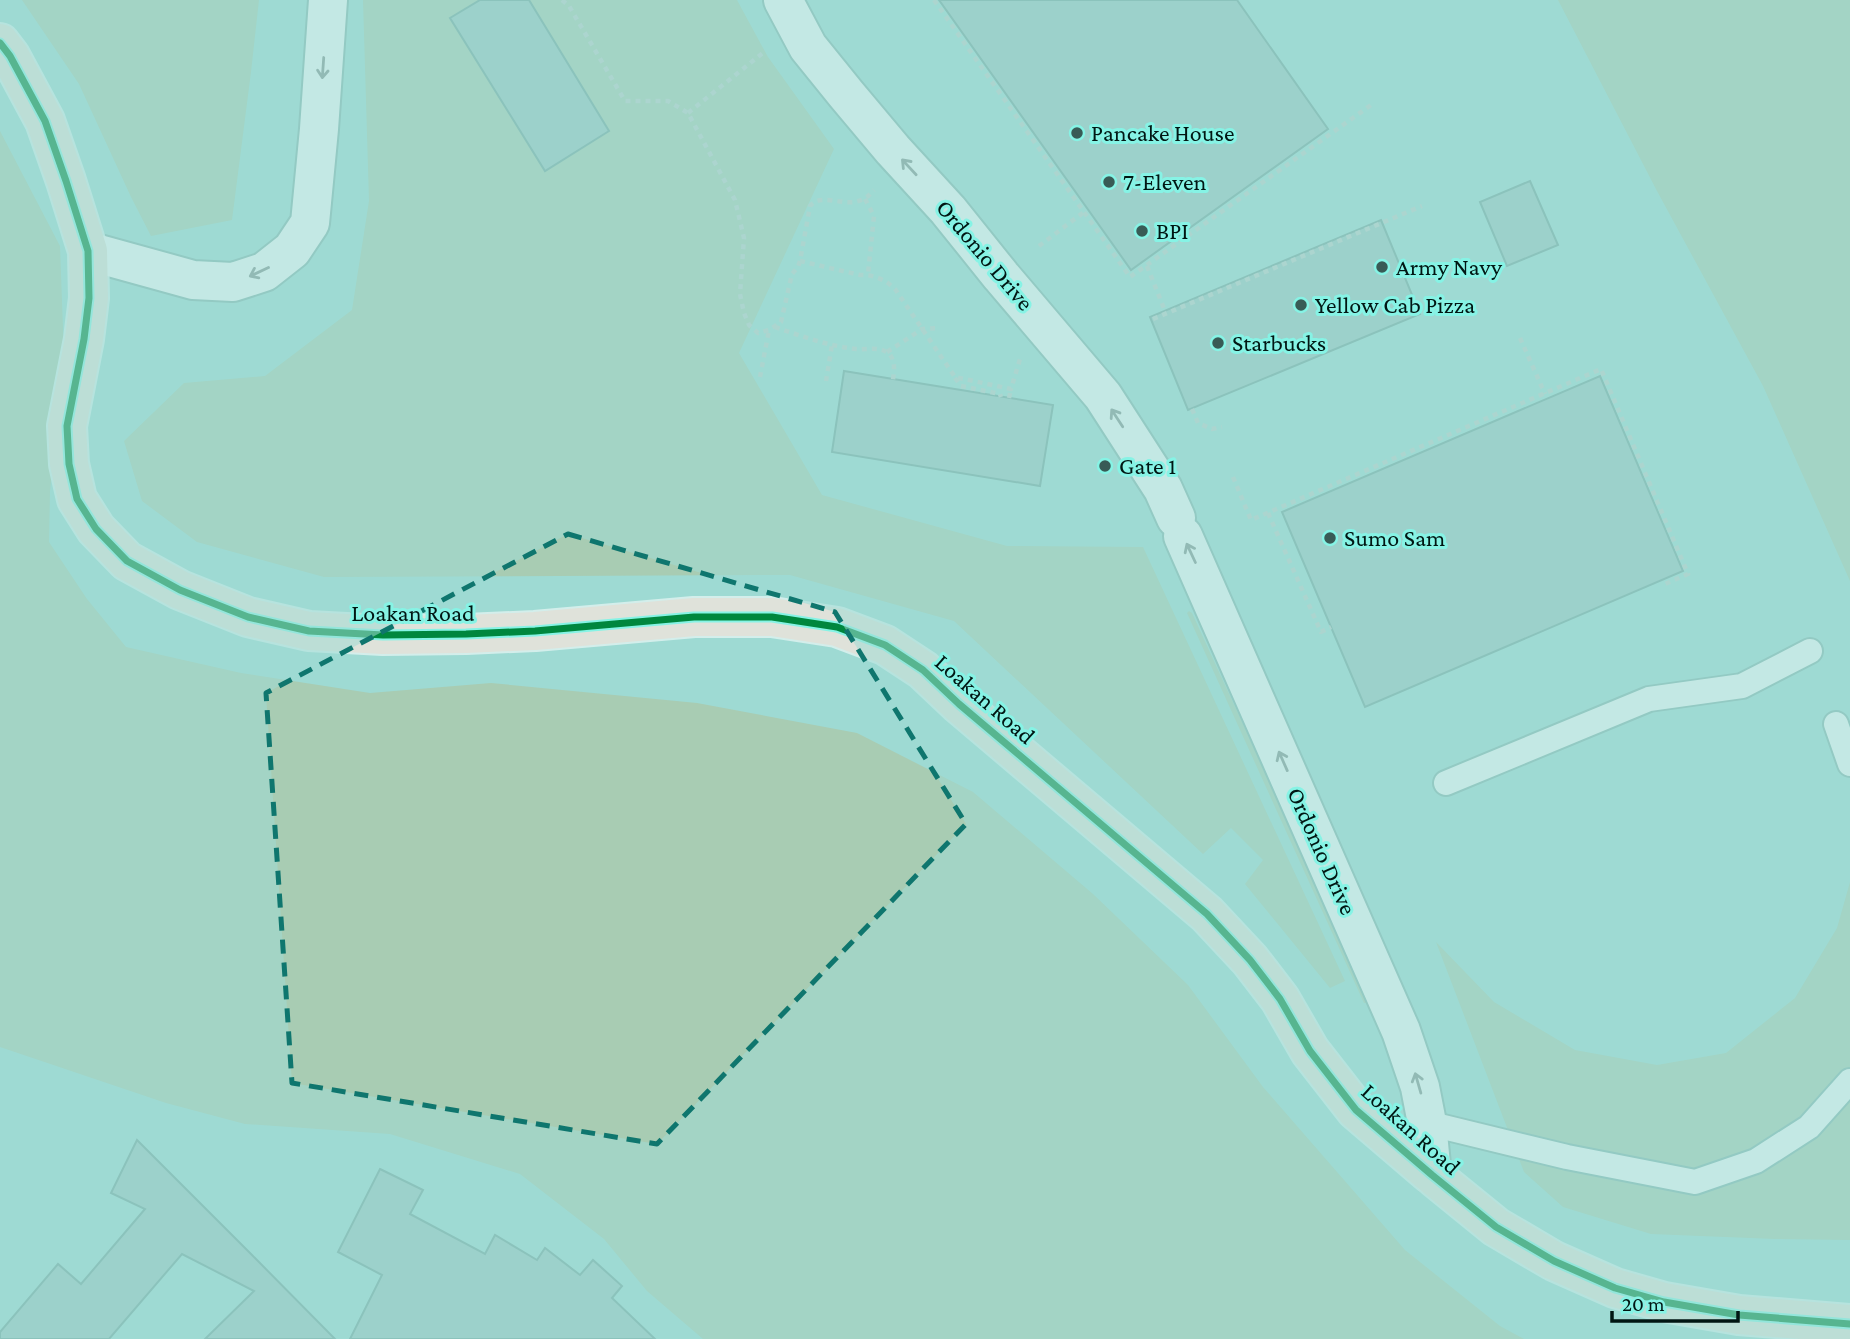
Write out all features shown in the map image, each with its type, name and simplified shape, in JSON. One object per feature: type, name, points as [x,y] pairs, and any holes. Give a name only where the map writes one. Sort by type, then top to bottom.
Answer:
[{"type":"main road","name":"Loakan Road","points":[[0,43],[45,121],[88,251],[89,298],[67,426],[69,464],[78,499],[96,529],[127,561],[180,590],[214,604],[248,617],[309,631],[383,635],[466,634],[535,631],[694,617],[772,617],[837,627],[885,645],[923,670],[959,704],[1207,914],[1250,960],[1280,999],[1310,1051],[1356,1110],[1496,1227],[1554,1261],[1615,1288],[1664,1303],[1739,1315],[1850,1324]]},
{"type":"street","points":[[88,251],[193,280],[233,282],[264,272],[292,250],[310,223],[328,0]]},
{"type":"street","name":"Ordonio Drive","points":[[783,0],[808,47],[1103,396],[1163,489],[1401,1031],[1420,1087],[1432,1175]]},
{"type":"lane","points":[[1446,783],[1649,699],[1742,686],[1810,651]]},
{"type":"lane","points":[[1836,724],[1850,764]]},
{"type":"lane","points":[[1427,1124],[1567,1157],[1695,1182],[1756,1161],[1809,1127],[1850,1081]]},
{"type":"path","points":[[562,0],[569,6],[625,101],[668,101],[688,113],[735,200],[744,238],[740,293],[749,325],[758,333],[781,322],[792,274],[800,261],[812,201],[820,199],[855,202],[865,199],[874,190]]},
{"type":"path","points":[[934,0],[1130,277],[1371,105]]},
{"type":"path","points":[[688,113],[764,51]]},
{"type":"path","points":[[865,199],[874,216],[868,275]]},
{"type":"path","points":[[1153,319],[1422,206]]},
{"type":"path","points":[[1039,246],[1084,212]]},
{"type":"path","points":[[800,261],[884,280],[895,289],[961,386],[1000,394],[1001,397]]},
{"type":"path","points":[[1147,266],[1165,311]]},
{"type":"path","points":[[775,327],[832,345],[887,352],[894,369],[892,380]]},
{"type":"path","points":[[887,352],[922,329],[940,328]]},
{"type":"path","points":[[760,377],[769,330]]},
{"type":"path","points":[[1520,338],[1545,394]]},
{"type":"path","points":[[826,381],[832,345]]},
{"type":"path","points":[[1009,398],[1020,358]]},
{"type":"path","points":[[1233,477],[1251,520],[1601,369],[1688,574],[1665,583]]},
{"type":"path","points":[[955,377],[1011,389]]},
{"type":"path","points":[[1192,409],[1198,424],[1212,429],[1222,427]]},
{"type":"path","points":[[1268,513],[1321,632],[1331,627]]},
{"type":"highlighted area","points":[[568,534],[835,612],[966,824],[657,1144],[292,1083],[266,693]]},
{"type":"green space","points":[[22,0],[259,0],[232,220],[151,236],[79,84]]},
{"type":"green space","points":[[363,0],[737,0],[768,57],[834,149],[739,353],[822,495],[1007,546],[1143,547],[1345,981],[1330,988],[1245,884],[1263,860],[1231,828],[1203,854],[954,621],[790,575],[324,577],[197,542],[142,501],[124,441],[184,383],[265,376],[352,310],[369,201]]},
{"type":"green space","points":[[1558,0],[1850,0],[1850,581],[1763,386],[1657,191]]},
{"type":"green space","points":[[0,131],[60,246],[64,357],[50,491],[49,542],[87,599],[126,647],[241,673],[370,693],[491,683],[697,703],[857,733],[973,792],[1093,894],[1188,985],[1263,1087],[1405,1250],[1500,1326],[1524,1339],[703,1339],[647,1291],[604,1239],[520,1174],[390,1134],[245,1124],[166,1103],[0,1047]]},
{"type":"green space","points":[[1189,611],[1369,1003],[1364,1003],[1187,613]]},
{"type":"green space","points":[[1850,882],[1850,1240],[1651,1234],[1563,1207],[1524,1172],[1436,942],[1494,1002],[1575,1050],[1657,1065],[1726,1053],[1795,998],[1837,928]]},
{"type":"building","points":[[480,0],[529,0],[609,131],[545,171],[450,18]]},
{"type":"building","points":[[939,0],[1237,0],[1328,129],[1131,270]]},
{"type":"building","points":[[1530,181],[1558,245],[1507,266],[1480,202]]},
{"type":"building","points":[[1381,220],[1420,314],[1188,410],[1150,317]]},
{"type":"building","points":[[844,371],[1053,405],[1040,486],[832,452]]},
{"type":"building","points":[[1600,376],[1683,571],[1365,707],[1282,512]]},
{"type":"building","points":[[137,1140],[335,1339],[205,1339],[254,1291],[182,1254],[109,1339],[0,1339],[0,1332],[58,1264],[81,1284],[145,1209],[111,1193]]},
{"type":"building","points":[[380,1169],[423,1190],[410,1214],[485,1254],[495,1235],[537,1260],[545,1248],[580,1275],[593,1260],[622,1286],[612,1298],[655,1339],[350,1339],[382,1275],[338,1252]]},
{"type":"cycle path","points":[[0,43],[10,56],[45,121],[88,251],[89,298],[67,426],[69,464],[77,499],[96,529],[127,561],[180,590],[248,617],[309,631],[383,635],[466,634],[535,631],[694,617],[772,617],[837,627],[885,645],[923,670],[959,704],[1207,914],[1250,960],[1280,999],[1310,1051],[1356,1110],[1496,1227],[1554,1261],[1615,1288],[1664,1302],[1739,1315],[1850,1324]]},
{"type":"place","name":"Pancake House","points":[[1077,133]]},
{"type":"place","name":"7-Eleven","points":[[1109,182]]},
{"type":"place","name":"BPI","points":[[1142,231]]},
{"type":"place","name":"Army Navy","points":[[1382,267]]},
{"type":"place","name":"Yellow Cab Pizza","points":[[1301,305]]},
{"type":"place","name":"Starbucks","points":[[1218,343]]},
{"type":"place","name":"Gate 1","points":[[1105,466]]},
{"type":"place","name":"Sumo Sam","points":[[1330,538]]}]
